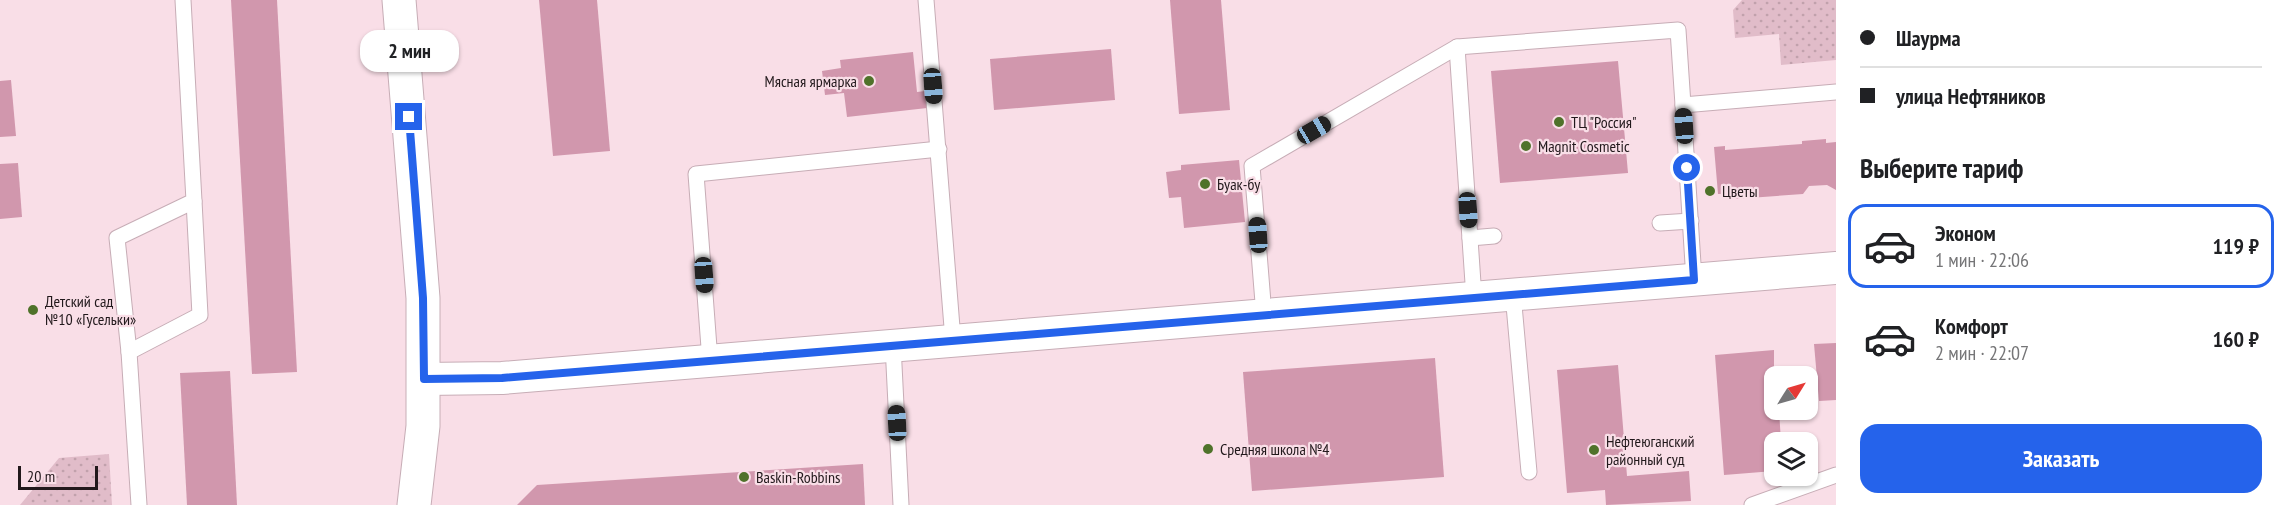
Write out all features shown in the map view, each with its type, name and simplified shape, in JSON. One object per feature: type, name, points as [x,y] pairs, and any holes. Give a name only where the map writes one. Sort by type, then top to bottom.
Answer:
[{"type":"main road","points":[[399,0],[419,233],[424,379],[423,426],[414,505]]},
{"type":"street","points":[[424,379],[502,378],[1836,268]]},
{"type":"lane","points":[[129,352],[200,315],[183,0]]},
{"type":"lane","points":[[926,0],[953,340]]},
{"type":"lane","points":[[1264,315],[1252,166],[1457,47],[1678,30],[1694,280]]},
{"type":"lane","points":[[1457,47],[1474,298]]},
{"type":"lane","points":[[1683,105],[1836,92]]},
{"type":"lane","points":[[710,360],[712,304],[696,174],[939,150]]},
{"type":"lane","points":[[140,505],[129,352],[117,238],[194,201]]},
{"type":"lane","points":[[1660,224],[1691,221]]},
{"type":"lane","points":[[1470,238],[1494,236]]},
{"type":"lane","points":[[1513,294],[1529,472]]},
{"type":"lane","points":[[893,345],[901,505]]},
{"type":"lane","points":[[1752,505],[1836,475]]},
{"type":"shaded area","points":[[1742,0],[1836,0],[1836,60],[1781,65],[1779,34],[1735,38],[1733,10]]},
{"type":"shaded area","points":[[109,454],[112,505],[20,505],[59,458]]},
{"type":"building","points":[[231,0],[277,0],[297,372],[252,374]]},
{"type":"building","points":[[539,0],[597,0],[610,151],[553,156]]},
{"type":"building","points":[[1170,0],[1221,0],[1230,110],[1179,114]]},
{"type":"building","points":[[1111,49],[1115,100],[994,110],[990,59]]},
{"type":"building","name":"Мясная ярмарка","points":[[913,52],[917,92],[925,91],[927,108],[847,117],[844,93],[825,95],[822,71],[841,68],[840,60]]},
{"type":"building","name":"ТЦ \"Россия\"","points":[[1618,61],[1628,173],[1500,183],[1491,71]]},
{"type":"building","points":[[11,80],[16,136],[0,137],[0,81]]},
{"type":"building","points":[[1826,139],[1826,143],[1836,142],[1836,190],[1827,185],[1809,186],[1803,194],[1735,199],[1728,194],[1718,194],[1714,147],[1725,146],[1725,150],[1802,144],[1802,141]]},
{"type":"building","name":"Буак-бу","points":[[1239,160],[1245,222],[1184,228],[1181,197],[1169,198],[1166,172],[1181,170],[1181,165]]},
{"type":"building","points":[[18,163],[22,217],[0,219],[0,164]]},
{"type":"building","points":[[1836,343],[1836,400],[1819,401],[1818,366],[1816,366],[1814,344]]},
{"type":"building","points":[[1774,350],[1774,366],[1764,366],[1764,420],[1780,420],[1780,432],[1764,432],[1764,472],[1724,475],[1715,355]]},
{"type":"building","points":[[1435,358],[1444,477],[1252,491],[1243,372]]},
{"type":"building","name":"Нефтеюганский районный суд","points":[[1618,365],[1627,476],[1689,471],[1691,501],[1606,505],[1605,490],[1567,493],[1557,370]]},
{"type":"building","points":[[230,371],[237,505],[187,505],[180,373]]},
{"type":"building","points":[[863,464],[865,505],[517,505],[537,485]]},
{"type":"place","name":"Мясная ярмарка","points":[[869,81]]},
{"type":"place","name":"ТЦ \"Россия\"","points":[[1559,122]]},
{"type":"place","name":"Magnit Cosmetic","points":[[1526,146]]},
{"type":"place","name":"Буак-бу","points":[[1205,184]]},
{"type":"place","name":"Цветы","points":[[1710,191]]},
{"type":"place","name":"Детский сад №10 «Гусельки»","points":[[33,310]]},
{"type":"place","name":"Средняя школа №4","points":[[1208,449]]},
{"type":"place","name":"Нефтеюганский районный суд","points":[[1594,450]]},
{"type":"place","name":"Baskin-Robbins","points":[[744,477]]},
{"type":"route","points":[[409,117],[423,298],[424,379],[502,378],[1694,280],[1687,168]]}]
